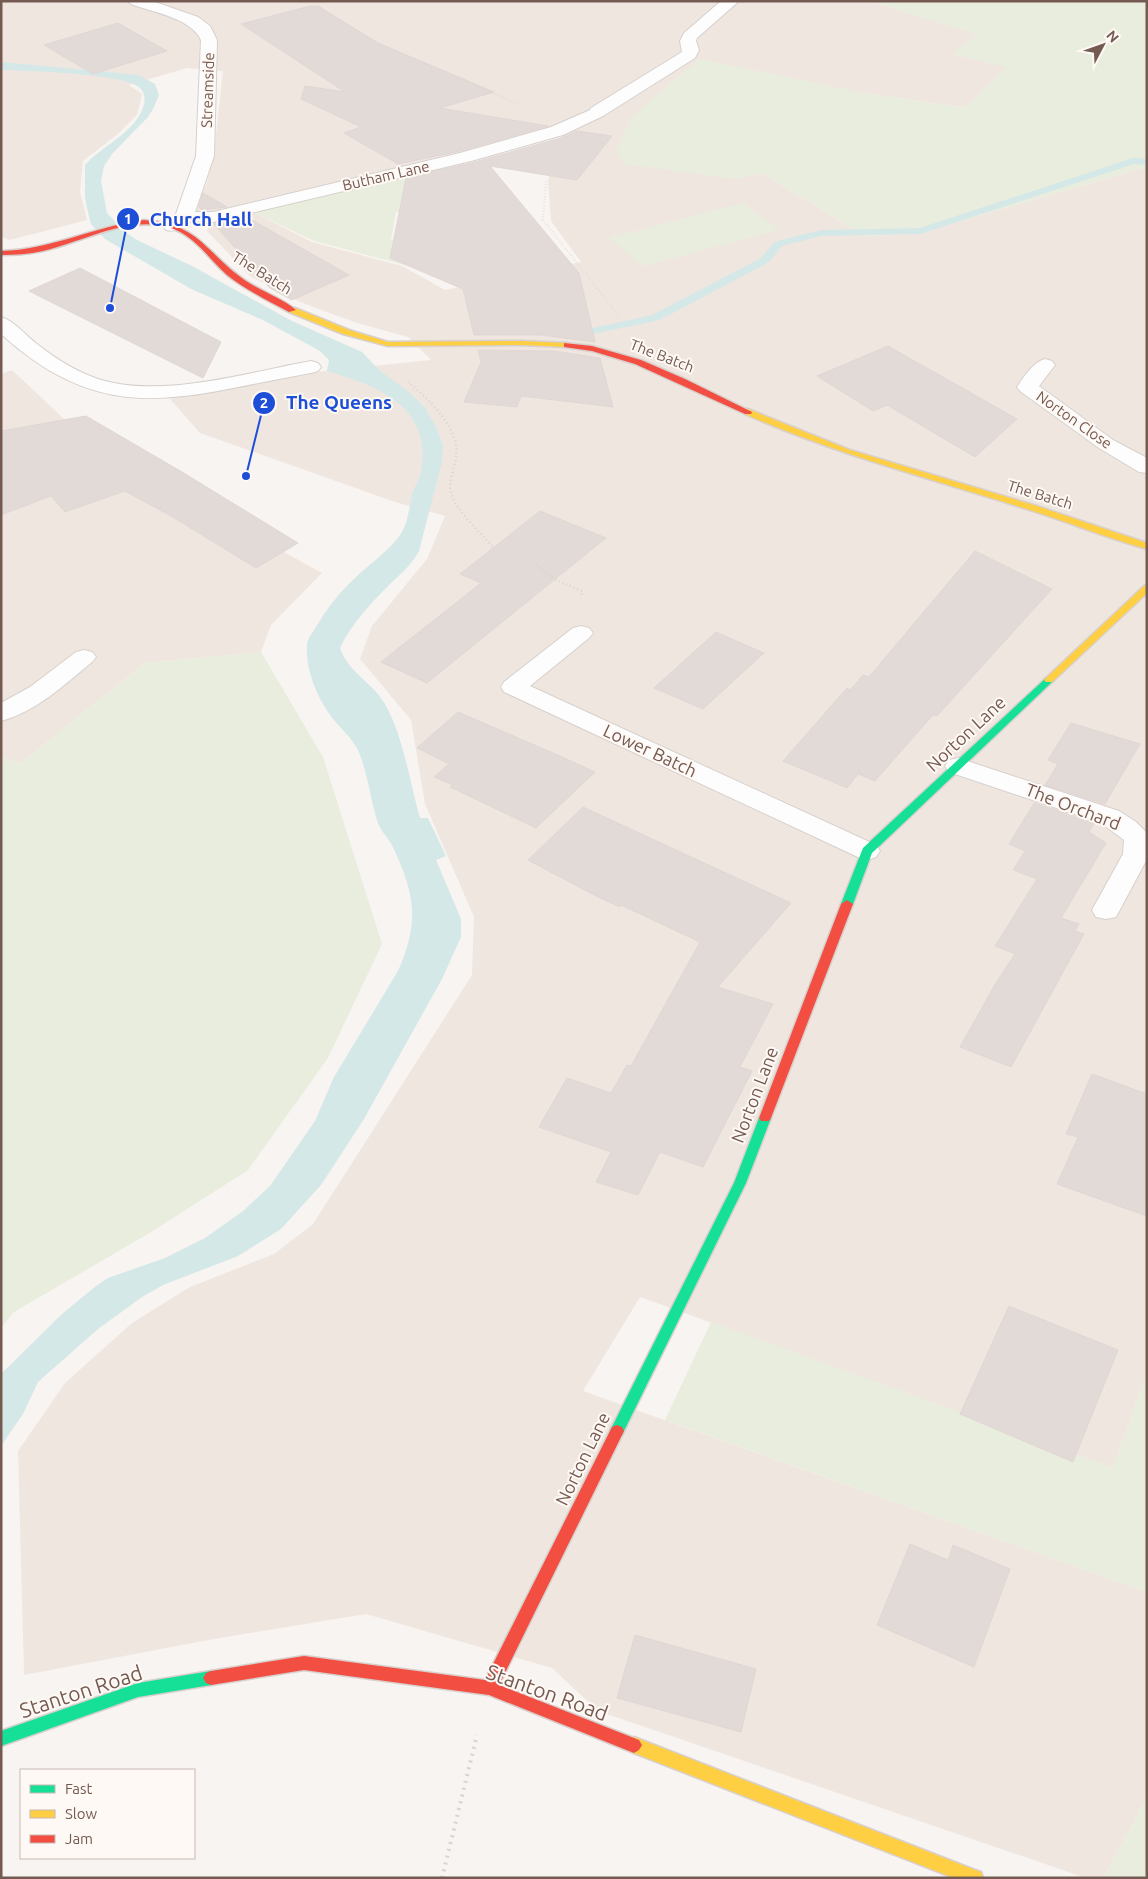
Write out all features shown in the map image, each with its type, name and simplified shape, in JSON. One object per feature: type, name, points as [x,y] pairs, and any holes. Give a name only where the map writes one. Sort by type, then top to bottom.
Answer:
[{"type":"street","name":"Butham Lane","points":[[178,221],[212,217],[465,157],[557,131],[597,112],[689,55],[692,50],[688,41],[690,36],[731,1]]},
{"type":"street","name":"Streamside","points":[[141,2],[192,20],[204,29],[210,40],[205,156],[197,183],[178,221]]},
{"type":"street","points":[[4,254],[42,248],[130,225],[178,221]]},
{"type":"street","name":"The Batch","points":[[178,221],[229,272],[255,290],[310,318],[364,338],[386,344],[413,345],[520,342],[566,344],[610,352],[681,378],[782,428],[856,455],[1056,514],[1147,546]]},
{"type":"street","points":[[1,323],[37,355],[68,374],[91,384],[120,391],[144,394],[177,391],[311,367]]},
{"type":"street","name":"Norton Close","points":[[1045,365],[1027,387],[1106,444],[1147,467]]},
{"type":"street","name":"Norton Lane","points":[[489,1688],[740,1183],[867,851],[1147,588]]},
{"type":"street","name":"Lower Batch","points":[[581,633],[513,687],[867,851]]},
{"type":"street","points":[[1,713],[39,692],[84,657]]},
{"type":"street","name":"The Orchard","points":[[958,766],[1110,818],[1127,828],[1137,838],[1136,854],[1106,910]]},
{"type":"street","name":"Stanton Road","points":[[1,1739],[138,1690],[304,1662],[489,1688],[975,1878]]},
{"type":"path","points":[[546,181],[543,220],[616,312]]},
{"type":"path","points":[[405,380],[425,395],[437,408],[451,433],[457,451],[449,484],[452,499],[493,547]]},
{"type":"path","points":[[536,565],[558,581],[582,591],[581,633]]},
{"type":"path","points":[[442,1878],[489,1688]]},
{"type":"shaded area","points":[[1,1],[869,1],[979,34],[953,54],[1007,67],[966,108],[864,93],[735,179],[762,173],[865,236],[919,233],[1147,167],[1147,1372],[1113,1468],[640,1297],[583,1391],[1147,1592],[1147,1797],[1104,1878],[1086,1878],[598,1711],[552,1668],[366,1614],[214,1639],[24,1675],[18,1451],[65,1383],[132,1323],[190,1287],[274,1254],[313,1224],[472,975],[474,917],[425,804],[411,720],[360,659],[372,626],[427,559],[445,516],[395,502],[200,433],[170,399],[315,372],[431,360],[408,337],[357,323],[300,302],[250,276],[207,231],[210,222],[253,212],[312,242],[402,266],[445,290],[581,262],[551,221],[548,181],[563,132],[212,214],[191,213],[207,183],[214,153],[223,71],[187,68],[129,85],[142,94],[137,115],[119,133],[83,161],[80,192],[87,220],[10,240],[1,237]]},
{"type":"shaded area","points":[[1,62],[139,75],[155,84],[159,95],[153,109],[148,117],[112,154],[104,166],[101,181],[107,213],[125,232],[137,240],[192,266],[292,321],[362,352],[379,370],[410,393],[425,408],[435,425],[443,445],[442,462],[419,551],[407,568],[362,614],[340,648],[349,664],[385,704],[397,730],[420,818],[428,818],[446,856],[436,860],[461,919],[461,937],[442,979],[364,1119],[321,1185],[281,1229],[238,1256],[163,1285],[142,1297],[98,1329],[38,1382],[23,1414],[1,1446],[1,1374],[62,1314],[96,1286],[108,1278],[165,1258],[205,1238],[243,1211],[270,1186],[315,1121],[334,1077],[398,971],[410,937],[412,922],[410,893],[406,878],[392,845],[378,823],[358,750],[328,712],[318,694],[310,674],[307,644],[309,637],[338,596],[402,533],[420,474],[422,449],[419,430],[410,415],[398,403],[382,392],[327,371],[329,360],[320,351],[263,320],[191,289],[105,239],[91,224],[85,198],[85,165],[127,130],[139,116],[144,106],[145,98],[140,88],[130,83],[96,76],[1,70]]},
{"type":"shaded area","points":[[12,370],[95,448],[322,573],[271,625],[261,652],[145,663],[20,764],[1,757],[1,374]]},
{"type":"green space","points":[[869,1],[1147,1],[1147,167],[919,233],[865,236],[762,173],[735,179],[624,164],[616,150],[633,116],[699,59],[864,93],[966,108],[1006,67],[952,54],[978,34]]},
{"type":"green space","points":[[453,166],[454,199],[421,212],[396,212],[391,240],[451,240],[431,254],[405,265],[314,241],[253,212]]},
{"type":"green space","points":[[743,203],[779,230],[643,266],[609,238]]},
{"type":"green space","points":[[261,652],[323,757],[382,944],[328,1058],[248,1170],[153,1231],[14,1312],[1,1328],[1,757],[20,764],[145,663]]},
{"type":"green space","points":[[711,1322],[1113,1468],[1147,1372],[1147,1592],[665,1420]]},
{"type":"green space","points":[[1147,1797],[1147,1878],[1104,1878]]},
{"type":"building","points":[[310,6],[318,6],[378,43],[494,92],[440,108],[548,126],[460,151],[398,164],[344,133],[361,127],[301,99],[305,86],[345,92],[241,24]]},
{"type":"building","points":[[118,23],[167,51],[93,74],[44,45]]},
{"type":"building","points":[[577,131],[612,136],[577,180],[490,166],[579,273],[595,342],[541,335],[474,335],[463,289],[390,258],[406,178],[471,163],[564,137]]},
{"type":"building","points":[[203,193],[227,207],[202,210],[199,207]]},
{"type":"building","points":[[245,216],[349,275],[292,300],[270,288],[214,224]]},
{"type":"building","points":[[80,268],[221,342],[203,378],[29,291]]},
{"type":"building","points":[[888,346],[1017,419],[975,457],[887,405],[873,411],[817,376]]},
{"type":"building","points":[[478,350],[554,351],[600,358],[613,407],[521,396],[517,407],[464,402],[481,362]]},
{"type":"building","points":[[86,416],[298,543],[256,568],[171,516],[125,491],[65,512],[51,496],[1,515],[1,431]]},
{"type":"building","points":[[540,511],[606,538],[427,683],[381,662],[481,583],[460,574]]},
{"type":"building","points":[[975,551],[1052,589],[937,716],[933,715],[875,781],[858,774],[847,788],[783,761],[847,688],[850,690],[863,675],[869,677]]},
{"type":"building","points":[[716,632],[764,653],[703,709],[654,688]]},
{"type":"building","points":[[458,712],[595,772],[536,828],[450,787],[453,785],[434,777],[449,764],[417,748]]},
{"type":"building","points":[[1071,723],[1140,744],[1105,804],[1045,785],[1058,764],[1048,760]]},
{"type":"building","points":[[1034,803],[1094,823],[1089,832],[1106,843],[1061,918],[1079,924],[1075,931],[1084,934],[1011,1067],[960,1047],[994,986],[1015,954],[995,946],[1037,879],[1013,870],[1025,851],[1009,844]]},
{"type":"building","points":[[583,807],[791,903],[718,987],[773,1004],[740,1067],[752,1071],[703,1167],[660,1152],[638,1195],[596,1182],[611,1152],[539,1127],[567,1078],[611,1093],[627,1065],[631,1066],[700,942],[621,905],[620,907],[596,896],[528,860]]},
{"type":"building","points":[[1092,1074],[1147,1094],[1147,1216],[1057,1184],[1078,1137],[1066,1134]]},
{"type":"building","points":[[1009,1306],[1118,1350],[1073,1462],[960,1414]]},
{"type":"building","points":[[910,1544],[948,1560],[953,1545],[1010,1569],[974,1667],[877,1625]]},
{"type":"building","points":[[635,1635],[756,1669],[741,1732],[617,1698]]},
{"type":"waterway","points":[[588,332],[656,318],[765,260],[778,244],[821,233],[921,231],[1133,161],[1147,162]]},
{"type":"traffic: fast","points":[[847,904],[867,851],[1049,680]]},
{"type":"traffic: fast","points":[[617,1431],[740,1183],[765,1118]]},
{"type":"traffic: fast","points":[[1,1739],[138,1690],[211,1678]]},
{"type":"traffic: slow","points":[[292,310],[346,332],[388,344],[521,343],[567,345]]},
{"type":"traffic: slow","points":[[748,412],[781,427],[847,452],[1034,508],[1147,546]]},
{"type":"traffic: slow","points":[[1049,680],[1147,588]]},
{"type":"traffic: slow","points":[[634,1745],[975,1878]]},
{"type":"traffic: jam","points":[[1,253],[43,249],[110,228],[144,223],[161,224],[185,232],[236,278],[259,293],[292,310]]},
{"type":"traffic: jam","points":[[567,345],[592,349],[638,362],[748,412]]},
{"type":"traffic: jam","points":[[765,1118],[847,904]]},
{"type":"traffic: jam","points":[[489,1688],[617,1431]]},
{"type":"traffic: jam","points":[[211,1678],[304,1663],[489,1688],[634,1745]]},
{"type":"place","name":"Church Hall","points":[[110,308]]},
{"type":"place","name":"The Queens","points":[[246,476]]}]
